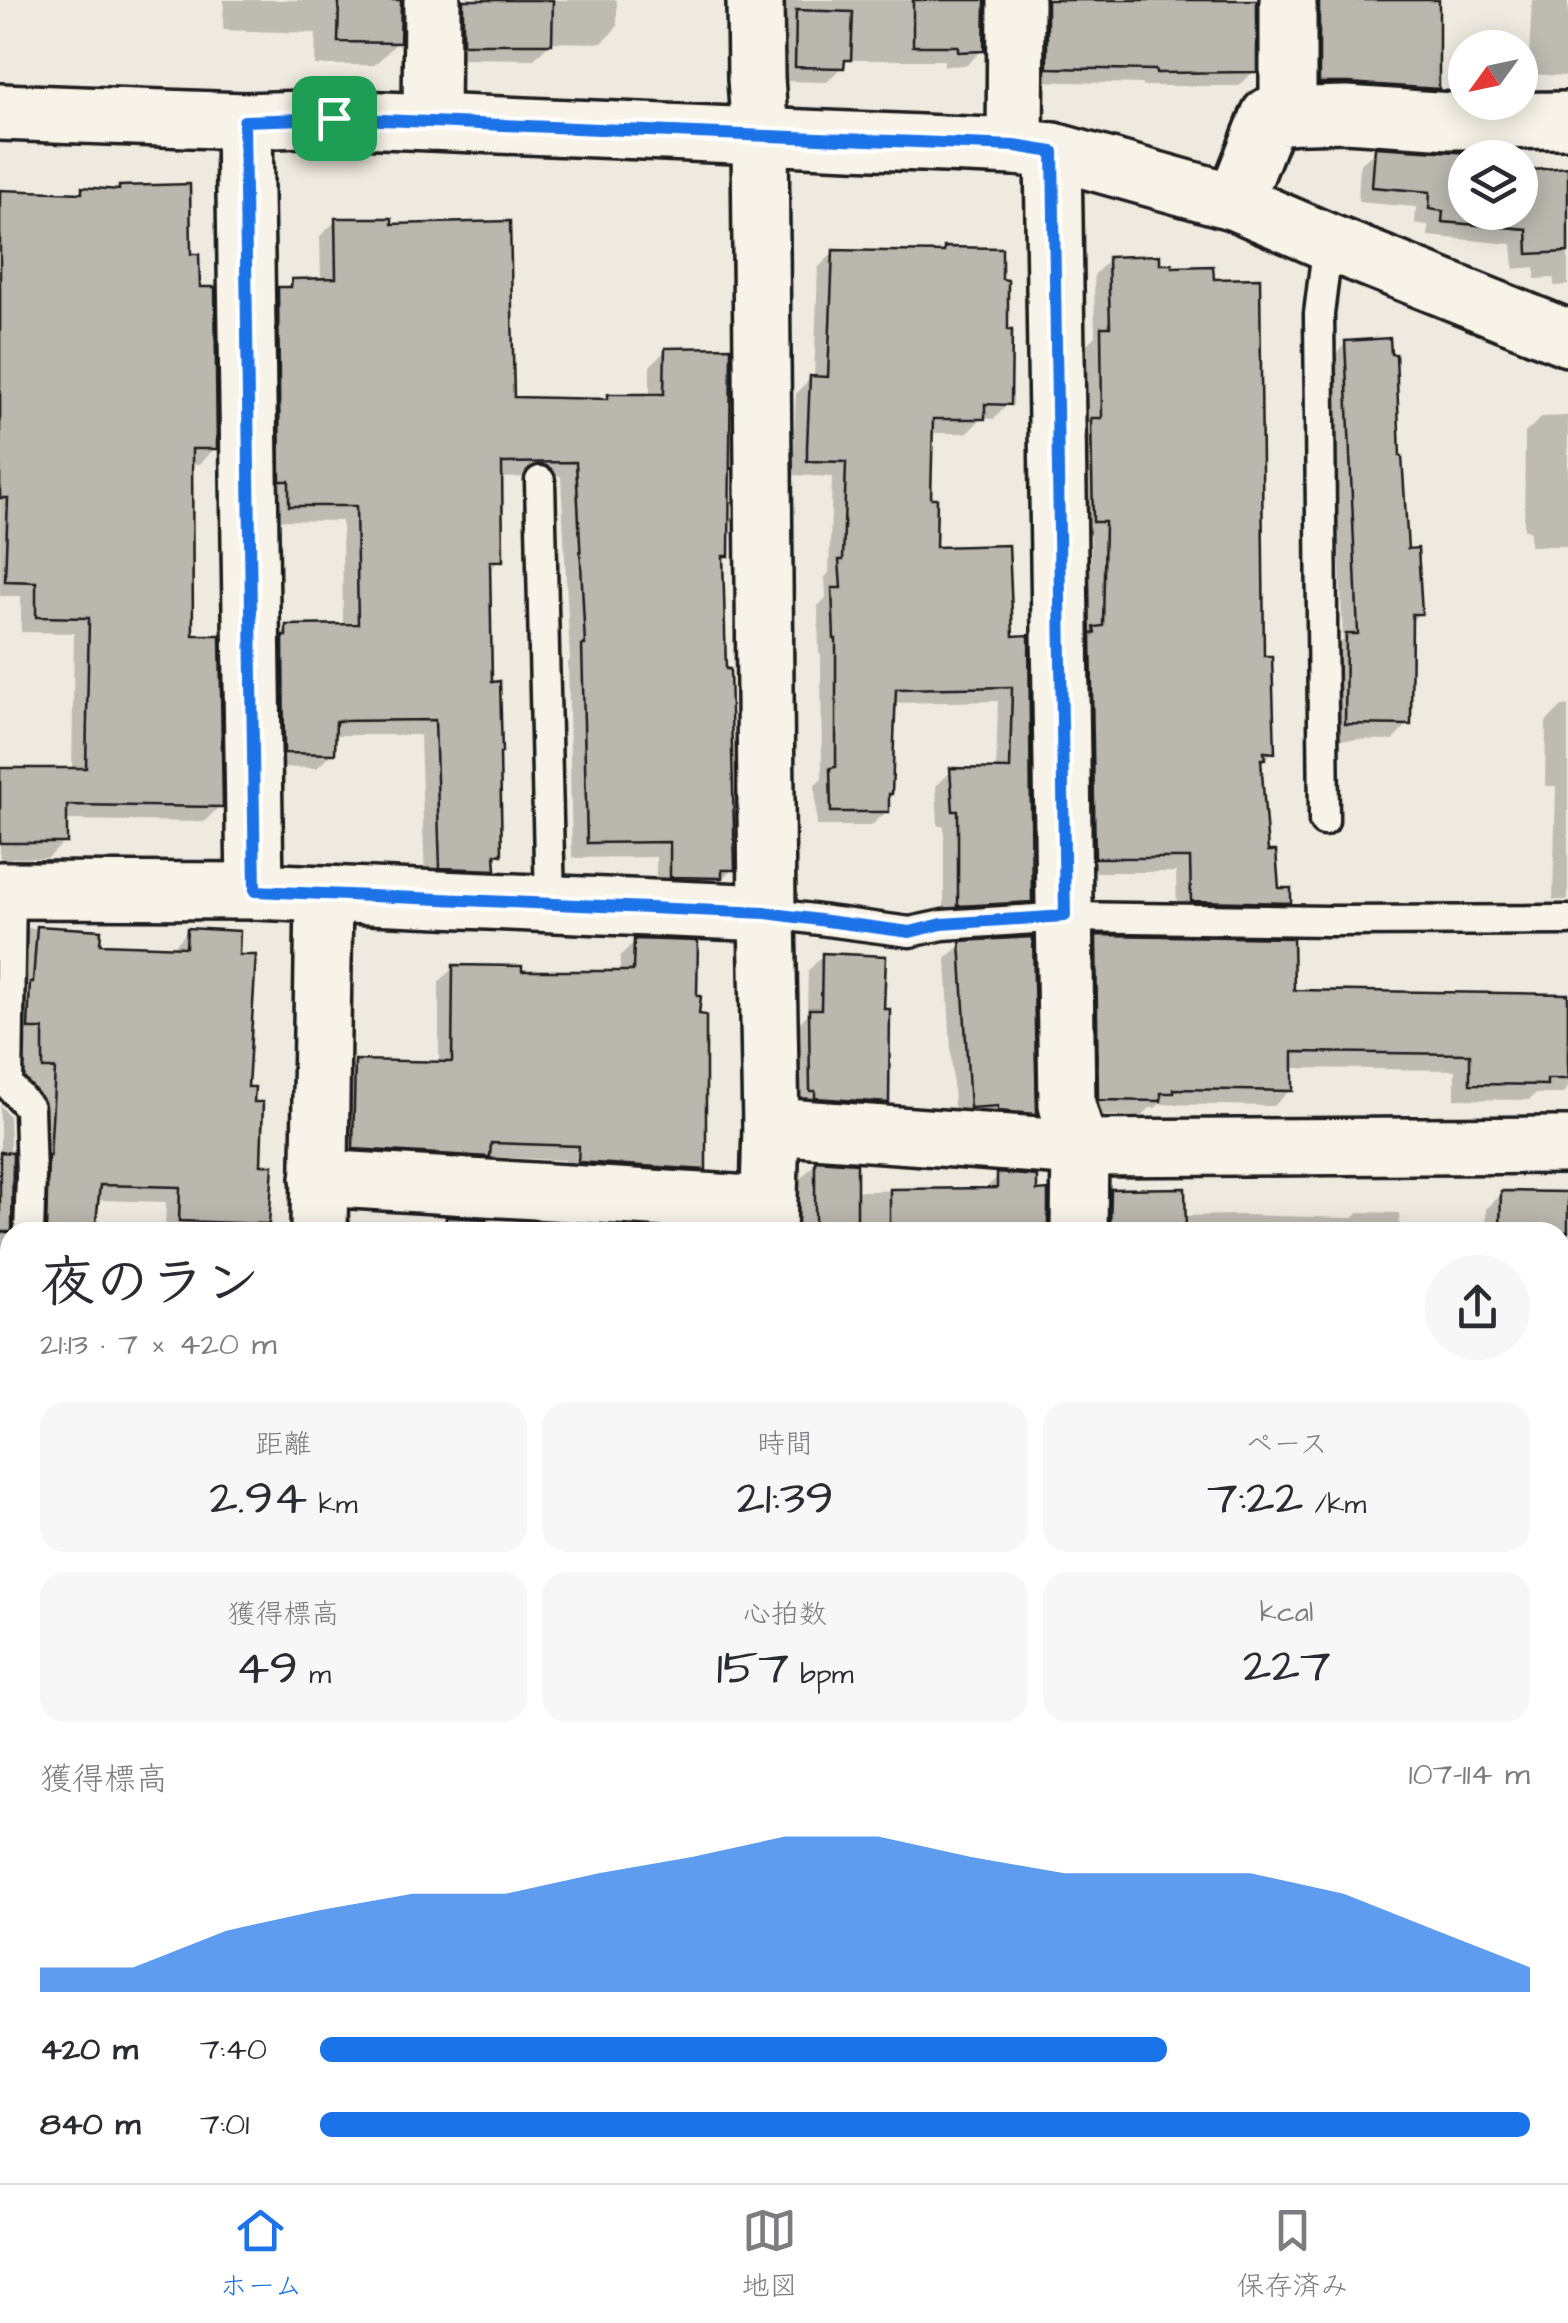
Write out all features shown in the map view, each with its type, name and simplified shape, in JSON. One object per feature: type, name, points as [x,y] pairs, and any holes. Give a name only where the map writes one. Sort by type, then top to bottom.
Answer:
[{"type":"street","points":[[431,122],[432,0]]},
{"type":"street","points":[[320,1178],[768,1218],[771,1126],[760,136],[755,0]]},
{"type":"street","points":[[1016,0],[1034,149],[1065,916],[1067,1105],[1080,1148],[1080,1222]]},
{"type":"street","points":[[1288,0],[1288,116]]},
{"type":"street","points":[[0,112],[244,121],[334,118],[1034,149],[1235,202],[1568,338]]},
{"type":"street","points":[[1235,202],[1268,116],[1346,114],[1450,121],[1568,120]]},
{"type":"street","points":[[244,121],[255,891]]},
{"type":"street","points":[[6,890],[255,891],[766,913]]},
{"type":"street","points":[[318,1222],[324,895]]},
{"type":"street","points":[[771,1126],[1080,1148],[1568,1145]]},
{"type":"lane","points":[[1324,821],[1319,314],[1328,242]]},
{"type":"lane","points":[[540,481],[550,902]]},
{"type":"lane","points":[[6,890],[8,1084],[29,1108],[29,1222]]},
{"type":"lane","points":[[766,913],[910,932],[942,924],[1065,916],[1568,920]]},
{"type":"building","points":[[339,0],[401,0],[400,43],[338,42]]},
{"type":"building","points":[[463,0],[553,0],[552,44],[463,44]]},
{"type":"building","points":[[913,0],[985,0],[984,51],[958,52],[958,46],[913,46]]},
{"type":"building","points":[[1047,0],[1257,0],[1257,72],[1047,68]]},
{"type":"building","points":[[1319,0],[1439,0],[1439,89],[1319,83]]},
{"type":"building","points":[[796,10],[853,12],[851,60],[845,60],[844,68],[795,67]]},
{"type":"building","points":[[1375,147],[1448,152],[1448,222],[1442,222],[1443,211],[1429,209],[1430,192],[1372,187]]},
{"type":"building","points":[[1568,167],[1568,252],[1528,254],[1527,230],[1538,230],[1538,170]]},
{"type":"building","points":[[190,184],[191,254],[199,254],[200,287],[215,287],[217,449],[192,449],[193,635],[220,635],[223,807],[67,805],[67,843],[0,843],[0,768],[86,768],[89,618],[36,617],[36,582],[5,581],[8,498],[0,498],[0,190],[82,193],[82,187],[119,190],[119,186]]},
{"type":"building","points":[[335,218],[392,218],[392,224],[510,221],[514,397],[608,399],[608,394],[664,394],[665,348],[731,347],[729,556],[723,556],[735,870],[722,870],[722,878],[670,877],[670,842],[587,843],[585,645],[576,462],[502,463],[503,561],[490,561],[492,682],[500,681],[502,753],[502,855],[495,854],[496,870],[440,868],[435,720],[336,721],[335,754],[284,753],[286,625],[358,624],[356,506],[289,506],[289,481],[280,481],[278,287],[291,287],[292,279],[336,278]]},
{"type":"building","points":[[944,247],[1002,248],[1002,279],[1008,280],[1011,405],[985,404],[985,419],[933,419],[931,498],[937,498],[936,547],[1009,545],[1013,636],[1029,635],[1032,902],[958,906],[958,811],[953,811],[950,768],[1010,769],[1012,687],[896,689],[889,812],[831,812],[830,768],[836,767],[832,588],[841,588],[839,560],[843,560],[846,462],[807,461],[807,447],[810,376],[828,377],[833,250],[944,252]]},
{"type":"building","points":[[1160,255],[1160,264],[1172,267],[1213,266],[1214,279],[1260,278],[1264,656],[1272,656],[1275,753],[1264,752],[1265,759],[1261,759],[1268,851],[1276,851],[1279,888],[1291,888],[1291,903],[1191,901],[1190,858],[1095,858],[1091,634],[1095,633],[1094,627],[1103,626],[1105,522],[1093,522],[1091,418],[1102,418],[1101,327],[1110,327],[1108,257]]},
{"type":"building","points":[[1390,338],[1391,354],[1396,354],[1408,549],[1418,548],[1422,614],[1412,614],[1411,725],[1345,724],[1346,634],[1358,634],[1345,341]]},
{"type":"building","points":[[37,926],[101,930],[100,944],[186,947],[187,928],[240,931],[239,955],[256,955],[248,1087],[255,1087],[254,1102],[263,1102],[261,1165],[273,1165],[269,1222],[179,1221],[180,1187],[100,1185],[96,1222],[46,1222],[55,1069],[43,1069],[43,1029],[28,1029]]},
{"type":"building","points":[[1096,935],[1293,938],[1294,990],[1568,994],[1568,1079],[1547,1079],[1547,1085],[1470,1084],[1470,1054],[1293,1052],[1293,1091],[1174,1089],[1174,1093],[1161,1093],[1161,1101],[1098,1100]]},
{"type":"building","points":[[1033,937],[1037,1114],[998,1111],[998,1106],[970,1108],[960,941]]},
{"type":"building","points":[[634,939],[698,941],[697,996],[701,996],[699,1014],[706,1015],[706,1170],[578,1162],[579,1146],[491,1143],[490,1157],[353,1149],[355,1060],[452,1062],[453,965],[522,966],[522,971],[633,971]]},
{"type":"building","points":[[822,953],[886,956],[884,1009],[890,1009],[889,1103],[815,1098],[815,1091],[810,1091],[809,1009],[821,1009]]},
{"type":"building","points":[[0,1152],[13,1153],[12,1222],[0,1222]]},
{"type":"building","points":[[815,1160],[857,1163],[857,1222],[815,1222]]},
{"type":"building","points":[[997,1173],[1037,1176],[1037,1191],[1048,1190],[1048,1222],[890,1222],[890,1189],[997,1188]]},
{"type":"building","points":[[1185,1188],[1186,1222],[1110,1222],[1111,1189]]},
{"type":"building","points":[[1501,1191],[1568,1192],[1568,1222],[1500,1222]]},
{"type":"building","points":[[446,1217],[486,1219],[486,1222],[446,1222]]},
{"type":"route","points":[[334,118],[1015,146],[1053,152],[1065,916],[942,924],[910,932],[766,913],[255,891],[244,121],[334,118]]}]
